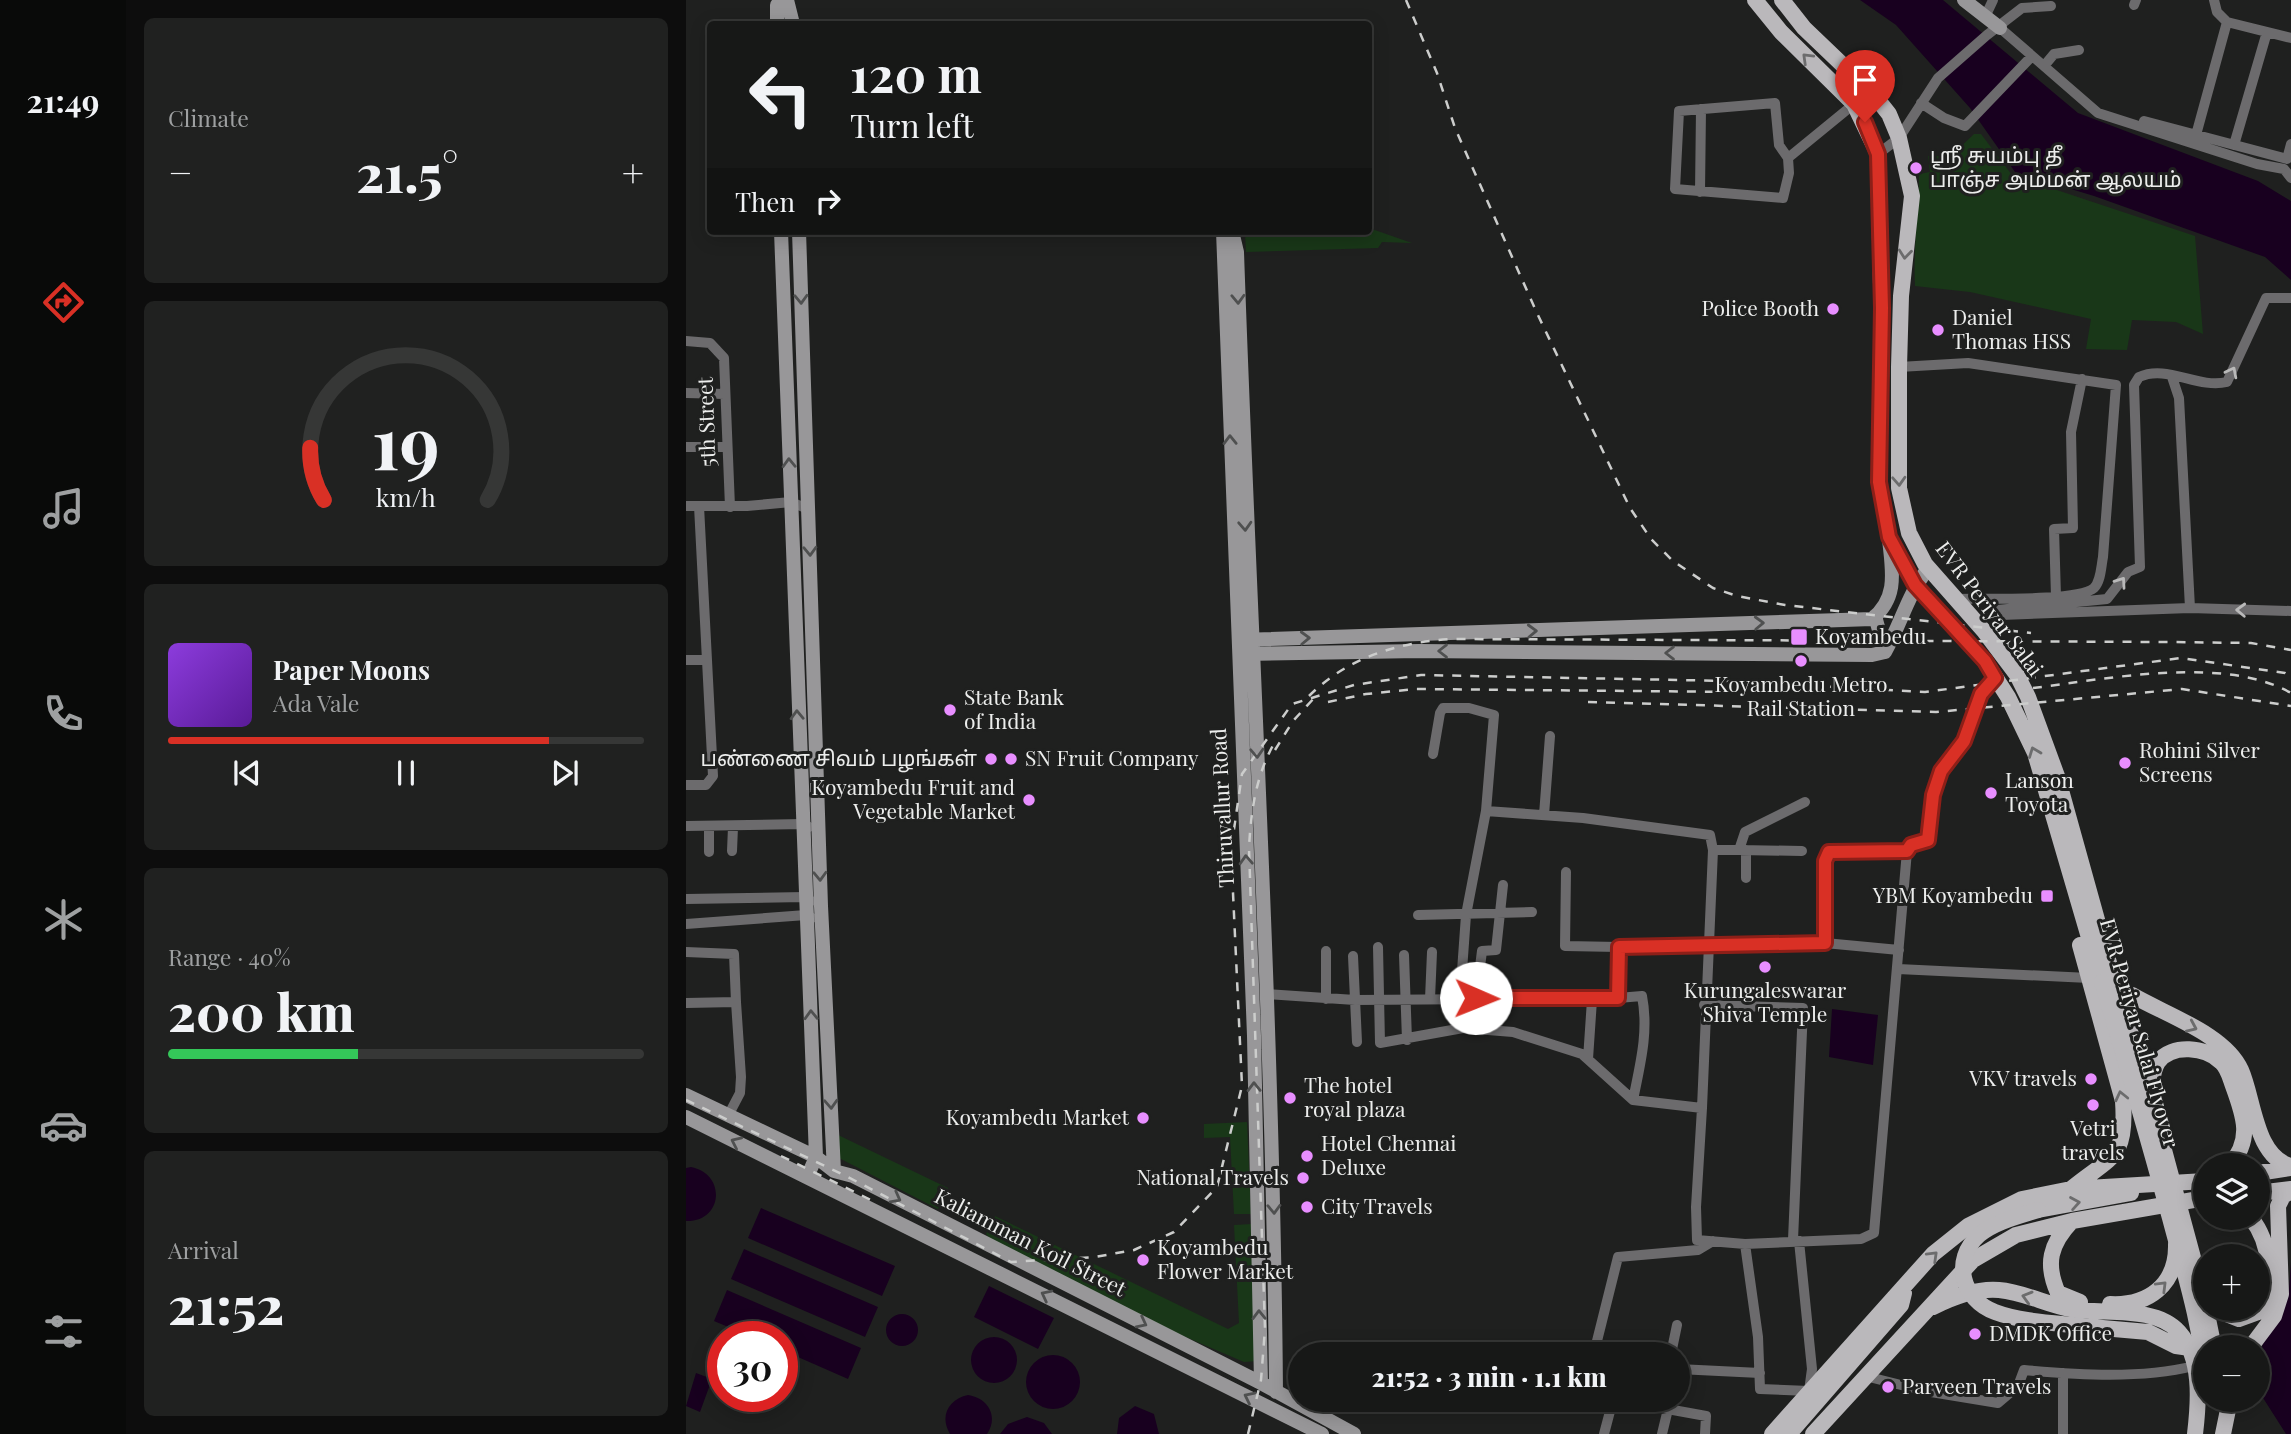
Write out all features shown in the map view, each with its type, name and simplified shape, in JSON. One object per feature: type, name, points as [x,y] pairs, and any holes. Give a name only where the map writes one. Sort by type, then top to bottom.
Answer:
[{"type":"main road","name":"EVR Periyar Salai","points":[[1755,0],[1781,32],[1854,104],[1878,154],[1879,482],[1889,537],[1915,585],[1985,661],[1995,678],[2035,753],[2076,873]]},
{"type":"main road","name":"EVR Periyar Salai","points":[[1782,0],[1804,27],[1874,95],[1889,114],[1899,138],[1912,196],[1900,296],[1899,367],[1899,488],[1909,533],[1928,568],[1984,631],[2017,675],[2028,697],[2057,776],[2076,873]]},
{"type":"main road","points":[[1880,215],[1908,219]]},
{"type":"main road","points":[[2071,1189],[2109,1162],[2122,1143],[2125,1127],[2123,1101],[2107,1051],[2064,885],[2076,873],[2092,878],[2123,978],[2132,995],[2133,1034],[2125,1043],[2107,1051]]},
{"type":"main road","name":"EVR Periyar Salai Flyover","points":[[2076,873],[2152,1105],[2193,1256]]},
{"type":"main road","name":"EVR Periyar Salai Flyover","points":[[2076,873],[2175,1238],[2198,1335]]},
{"type":"main road","points":[[2132,995],[2205,1033],[2234,1057],[2267,1147],[2280,1164],[2291,1167]]},
{"type":"main road","points":[[2152,1105],[2154,1073],[2167,1053],[2193,1050],[2207,1052],[2220,1060],[2226,1068],[2244,1114],[2245,1143],[2238,1153]]},
{"type":"main road","points":[[2270,1171],[2291,1167]]},
{"type":"main road","points":[[1772,1434],[1933,1254],[1968,1226],[2021,1199],[2071,1189],[2193,1182]]},
{"type":"main road","points":[[2141,1184],[2127,1196],[2038,1210],[1980,1234],[1967,1249],[1964,1284],[1972,1297],[1997,1313],[2148,1332],[2173,1344],[2190,1348]]},
{"type":"main road","points":[[2270,1192],[2291,1190]]},
{"type":"main road","points":[[2260,1335],[2274,1316],[2281,1294],[2278,1206],[2283,1196],[2291,1190]]},
{"type":"main road","points":[[1813,1434],[1925,1309],[1973,1260],[2016,1235],[2193,1201]]},
{"type":"main road","points":[[2067,1227],[2050,1252],[2052,1279],[2058,1293],[2075,1301],[2091,1303],[2119,1304],[2140,1301],[2160,1290],[2174,1268],[2175,1238]]},
{"type":"main road","points":[[1801,1434],[1903,1311],[1908,1283]]},
{"type":"main road","points":[[1789,1434],[1903,1311],[1925,1309],[1958,1296],[1999,1290],[2069,1309],[2160,1320],[2177,1330],[2193,1355]]},
{"type":"main road","points":[[2195,1434],[2196,1412]]},
{"type":"main road","points":[[2204,1434],[2205,1412]]},
{"type":"main road","points":[[2216,1434],[2217,1412]]},
{"type":"main road","points":[[2222,1434],[2227,1412]]},
{"type":"street","points":[[1964,0],[1985,17],[1994,32],[2028,60],[2044,66],[2098,113],[2257,164],[2284,169],[2291,178]]},
{"type":"street","points":[[1985,17],[1993,0]]},
{"type":"street","points":[[2214,0],[2217,12],[2227,22],[2291,38]]},
{"type":"street","points":[[777,21],[778,5],[788,3],[792,21]]},
{"type":"street","points":[[1878,154],[1899,138],[1938,78],[2022,8],[2051,6]]},
{"type":"street","points":[[2196,135],[2227,22]]},
{"type":"street","points":[[2235,145],[2267,32]]},
{"type":"street","points":[[2044,66],[2054,54],[2079,50]]},
{"type":"street","points":[[1921,103],[1963,126],[2028,60]]},
{"type":"street","points":[[1775,103],[1779,145],[1788,158],[1789,178],[1783,198],[1675,188],[1678,111],[1775,103]]},
{"type":"street","points":[[1788,158],[1854,104]]},
{"type":"street","points":[[1700,192],[1701,109]]},
{"type":"street","points":[[2098,113],[2289,159],[2291,144]]},
{"type":"street","points":[[781,235],[816,1157],[814,1178],[834,1171],[821,923],[799,235]]},
{"type":"street","name":"Thiruvallur Road","points":[[1223,235],[1244,647],[1261,1383]]},
{"type":"street","points":[[1233,235],[1237,251],[1244,647],[1267,994],[1276,1392]]},
{"type":"street","points":[[2291,298],[2266,298],[2227,383],[2214,385],[2159,372],[2139,377],[2134,385],[2140,567],[2128,572],[2107,599],[1991,613],[2190,608],[2291,611]]},
{"type":"street","name":"5th Street","points":[[686,341],[710,343],[724,358],[730,506]]},
{"type":"street","points":[[1899,367],[1968,363],[2116,385],[2103,557],[2098,583],[2091,590],[2056,597],[1953,599]]},
{"type":"street","points":[[2172,377],[2179,398],[2190,608]]},
{"type":"street","points":[[2056,597],[2054,529],[2073,528],[2071,432],[2082,379]]},
{"type":"street","points":[[686,393],[725,394]]},
{"type":"street","points":[[686,447],[727,447]]},
{"type":"street","points":[[686,506],[791,502],[808,509]]},
{"type":"street","points":[[686,785],[711,782],[699,506]]},
{"type":"street","points":[[1244,647],[1875,617],[1889,601],[1894,580],[1889,537]]},
{"type":"street","points":[[1244,647],[1872,655],[1885,652],[1895,634],[1906,602],[1928,568]]},
{"type":"street","points":[[1906,602],[1932,604]]},
{"type":"street","points":[[1875,617],[1885,652]]},
{"type":"street","points":[[686,660],[707,660]]},
{"type":"street","points":[[1486,811],[1544,815],[1710,835],[1713,850],[1704,1005],[1697,1240],[1745,1244],[1861,1238],[1874,1233],[1907,851],[1911,845],[1928,840],[1933,795],[1941,771],[1964,741],[1981,694],[1995,678]]},
{"type":"street","points":[[1433,754],[1443,708],[1469,708],[1494,715],[1486,811],[1466,915],[1460,999],[1463,1028]]},
{"type":"street","points":[[1544,815],[1550,736]]},
{"type":"street","points":[[1746,878],[1743,850],[1745,832],[1805,802]]},
{"type":"street","points":[[686,826],[803,824],[819,832]]},
{"type":"street","points":[[709,827],[709,852]]},
{"type":"street","points":[[732,851],[733,827]]},
{"type":"street","points":[[1713,850],[1802,850]]},
{"type":"street","points":[[1825,943],[1825,861],[1829,852],[1907,851]]},
{"type":"street","points":[[1566,872],[1565,946],[1708,947],[1825,943],[1899,950]]},
{"type":"street","points":[[1476,998],[1482,951],[1496,950],[1503,885]]},
{"type":"street","points":[[686,899],[805,897],[821,906]]},
{"type":"street","points":[[1418,915],[1532,912]]},
{"type":"street","points":[[686,925],[806,915],[821,923]]},
{"type":"street","points":[[1377,947],[1380,1044],[1463,1028],[1513,1032],[1581,1054],[1633,1100],[1702,1108]]},
{"type":"street","points":[[1618,998],[1619,947]]},
{"type":"street","points":[[1326,951],[1326,999]]},
{"type":"street","points":[[686,952],[734,953],[741,1077],[740,1093],[729,1114]]},
{"type":"street","points":[[1430,999],[1432,952]]},
{"type":"street","points":[[1404,955],[1407,1040]]},
{"type":"street","points":[[1353,956],[1357,1042]]},
{"type":"street","points":[[1898,969],[2089,978]]},
{"type":"street","points":[[1267,994],[1355,1000],[1592,1000],[1642,996],[1643,1048],[1633,1100]]},
{"type":"street","points":[[1587,1059],[1592,1000]]},
{"type":"street","points":[[686,1003],[736,1002]]},
{"type":"street","points":[[1704,1005],[1803,1007],[1796,1241],[1812,1370],[1809,1391],[1760,1389],[1745,1244]]},
{"type":"street","name":"Kaliamman Koil Street","points":[[686,1095],[816,1157],[834,1171],[853,1176],[1261,1383],[1354,1434]]},
{"type":"street","name":"Kaliamman Koil Street","points":[[686,1117],[814,1178],[1322,1434]]},
{"type":"street","points":[[1597,1342],[1618,1257],[1698,1250],[1713,1241]]},
{"type":"street","points":[[1673,1342],[1677,1325]]},
{"type":"street","points":[[1690,1370],[1760,1373]]},
{"type":"street","points":[[1865,1376],[1925,1391],[1998,1403],[2018,1386],[2024,1370],[2063,1374],[2193,1372]]},
{"type":"street","points":[[2063,1374],[2063,1434]]},
{"type":"street","points":[[1604,1434],[1610,1412]]},
{"type":"street","points":[[1662,1434],[1667,1412]]},
{"type":"street","points":[[1684,1412],[1706,1416],[1705,1434]]},
{"type":"green space","points":[[1974,134],[1981,134],[2012,175],[2195,236],[2203,334],[2176,322],[2132,320],[2127,350],[2086,349],[2091,319],[1970,292],[1915,286],[1919,174],[1930,172],[1928,156],[1951,156]]},
{"type":"green space","points":[[1372,229],[1412,243],[1382,242],[1378,248],[1246,252],[1245,235],[1372,235]]},
{"type":"green space","points":[[1247,1122],[1251,1214],[1234,1214],[1230,1137],[1204,1138],[1204,1124]]},
{"type":"green space","points":[[834,1133],[948,1188],[938,1209],[839,1158]]},
{"type":"green space","points":[[995,1216],[1228,1329],[1239,1323],[1234,1225],[1252,1224],[1259,1361],[1244,1362],[1011,1262],[986,1234]]},
{"type":"shaded area","points":[[1860,0],[1943,0],[2078,113],[2258,181],[2291,201],[2291,280],[2265,257],[2094,196],[2015,172],[1970,108],[1896,25]]},
{"type":"shaded area","points":[[1832,1009],[1878,1015],[1873,1065],[1829,1057]]},
{"type":"shaded area","points":[[686,1168],[703,1171],[711,1179],[716,1197],[707,1214],[686,1221]]},
{"type":"shaded area","points":[[761,1208],[895,1266],[882,1296],[748,1238]]},
{"type":"shaded area","points":[[744,1249],[878,1307],[865,1337],[731,1279]]},
{"type":"shaded area","points":[[2291,1262],[2291,1434],[2286,1434],[2270,1409],[2270,1335],[2265,1335],[2289,1289]]},
{"type":"shaded area","points":[[989,1286],[1054,1318],[1038,1349],[974,1317]]},
{"type":"shaded area","points":[[727,1290],[861,1348],[848,1379],[798,1357],[798,1321],[714,1321]]},
{"type":"shaded area","points":[[902,1314],[913,1319],[918,1330],[913,1341],[902,1346],[891,1341],[886,1330],[891,1319]]},
{"type":"shaded area","points":[[994,1337],[1010,1344],[1017,1360],[1010,1376],[994,1383],[978,1376],[971,1360],[978,1344]]},
{"type":"shaded area","points":[[1058,1355],[1068,1359],[1076,1367],[1080,1382],[1076,1397],[1068,1405],[1048,1409],[1038,1405],[1030,1397],[1026,1377],[1030,1367],[1038,1359]]},
{"type":"shaded area","points":[[696,1373],[707,1377],[707,1393],[700,1412],[686,1406]]},
{"type":"shaded area","points":[[968,1395],[981,1400],[990,1409],[992,1421],[987,1434],[950,1434],[946,1421],[948,1409],[956,1400]]},
{"type":"shaded area","points":[[1135,1406],[1154,1414],[1159,1434],[1117,1434],[1119,1418]]},
{"type":"shaded area","points":[[1027,1417],[1044,1423],[1052,1434],[1000,1434],[1008,1424]]},
{"type":"railway","points":[[1406,0],[1437,73],[1455,128],[1536,311],[1630,508],[1651,539],[1673,561],[1713,588],[1737,596],[1785,605],[2031,633]]},
{"type":"railway","points":[[1309,696],[1340,671],[1375,654],[1413,644],[1453,639],[2251,643],[2291,650]]},
{"type":"railway","points":[[686,1100],[846,1176],[1011,1262],[1095,1257],[1134,1250],[1174,1232],[1217,1187],[1242,1086],[1231,850],[1242,774],[1292,704],[1354,685],[1421,675],[1730,681],[1925,692],[2181,658],[2285,673],[2291,677]]},
{"type":"railway","points":[[2033,688],[2129,676],[2199,672],[2233,675],[2264,682],[2291,693]]},
{"type":"railway","points":[[1328,702],[1366,694],[1416,689],[1737,692]]},
{"type":"railway","points":[[1588,702],[1936,712],[2182,689],[2291,706]]},
{"type":"railway","points":[[1275,750],[1293,721],[1315,697]]},
{"type":"railway","points":[[1248,1434],[1261,1380],[1265,1329],[1249,848],[1256,792],[1276,740]]},
{"type":"railway","points":[[781,1156],[875,1202]]},
{"type":"place","name":"ஶ்ரீ சுயம்பு தீ பாஞ்ச அம்மன் ஆலயம்","points":[[1916,168]]},
{"type":"place","name":"Police Booth","points":[[1833,309]]},
{"type":"place","name":"Daniel Thomas HSS","points":[[1938,330]]},
{"type":"place","name":"Koyambedu","points":[[1799,637]]},
{"type":"place","name":"Koyambedu Metro Rail Station","points":[[1801,661]]},
{"type":"place","name":"State Bank of India","points":[[950,710]]},
{"type":"place","name":"பண்ணை சிவம் பழங்கள்","points":[[991,759]]},
{"type":"place","name":"SN Fruit Company","points":[[1011,759]]},
{"type":"place","name":"Rohini Silver Screens","points":[[2125,763]]},
{"type":"place","name":"Lanson Toyota","points":[[1991,793]]},
{"type":"place","name":"Koyambedu Fruit and Vegetable Market","points":[[1029,800]]},
{"type":"place","name":"YBM Koyambedu","points":[[2047,896]]},
{"type":"place","name":"Kurungaleswarar Shiva Temple","points":[[1765,967]]},
{"type":"place","name":"VKV travels","points":[[2091,1079]]},
{"type":"place","name":"The hotel royal plaza","points":[[1290,1098]]},
{"type":"place","name":"Vetri travels","points":[[2093,1105]]},
{"type":"place","name":"Koyambedu Market","points":[[1143,1118]]},
{"type":"place","name":"Hotel Chennai Deluxe","points":[[1307,1156]]},
{"type":"place","name":"National Travels","points":[[1303,1178]]},
{"type":"place","name":"City Travels","points":[[1307,1207]]},
{"type":"place","name":"Koyambedu Flower Market","points":[[1143,1260]]},
{"type":"place","name":"DMDK Office","points":[[1975,1334]]},
{"type":"place","name":"Parveen Travels","points":[[1888,1387]]},
{"type":"route","points":[[1476,998],[1618,998],[1619,947],[1825,943],[1825,861],[1829,852],[1907,851],[1911,845],[1924,844],[1930,836],[1933,795],[1941,771],[1964,741],[1976,703],[1995,678],[1985,661],[1915,585],[1889,537],[1879,482],[1882,308],[1878,154],[1865,122]]}]
